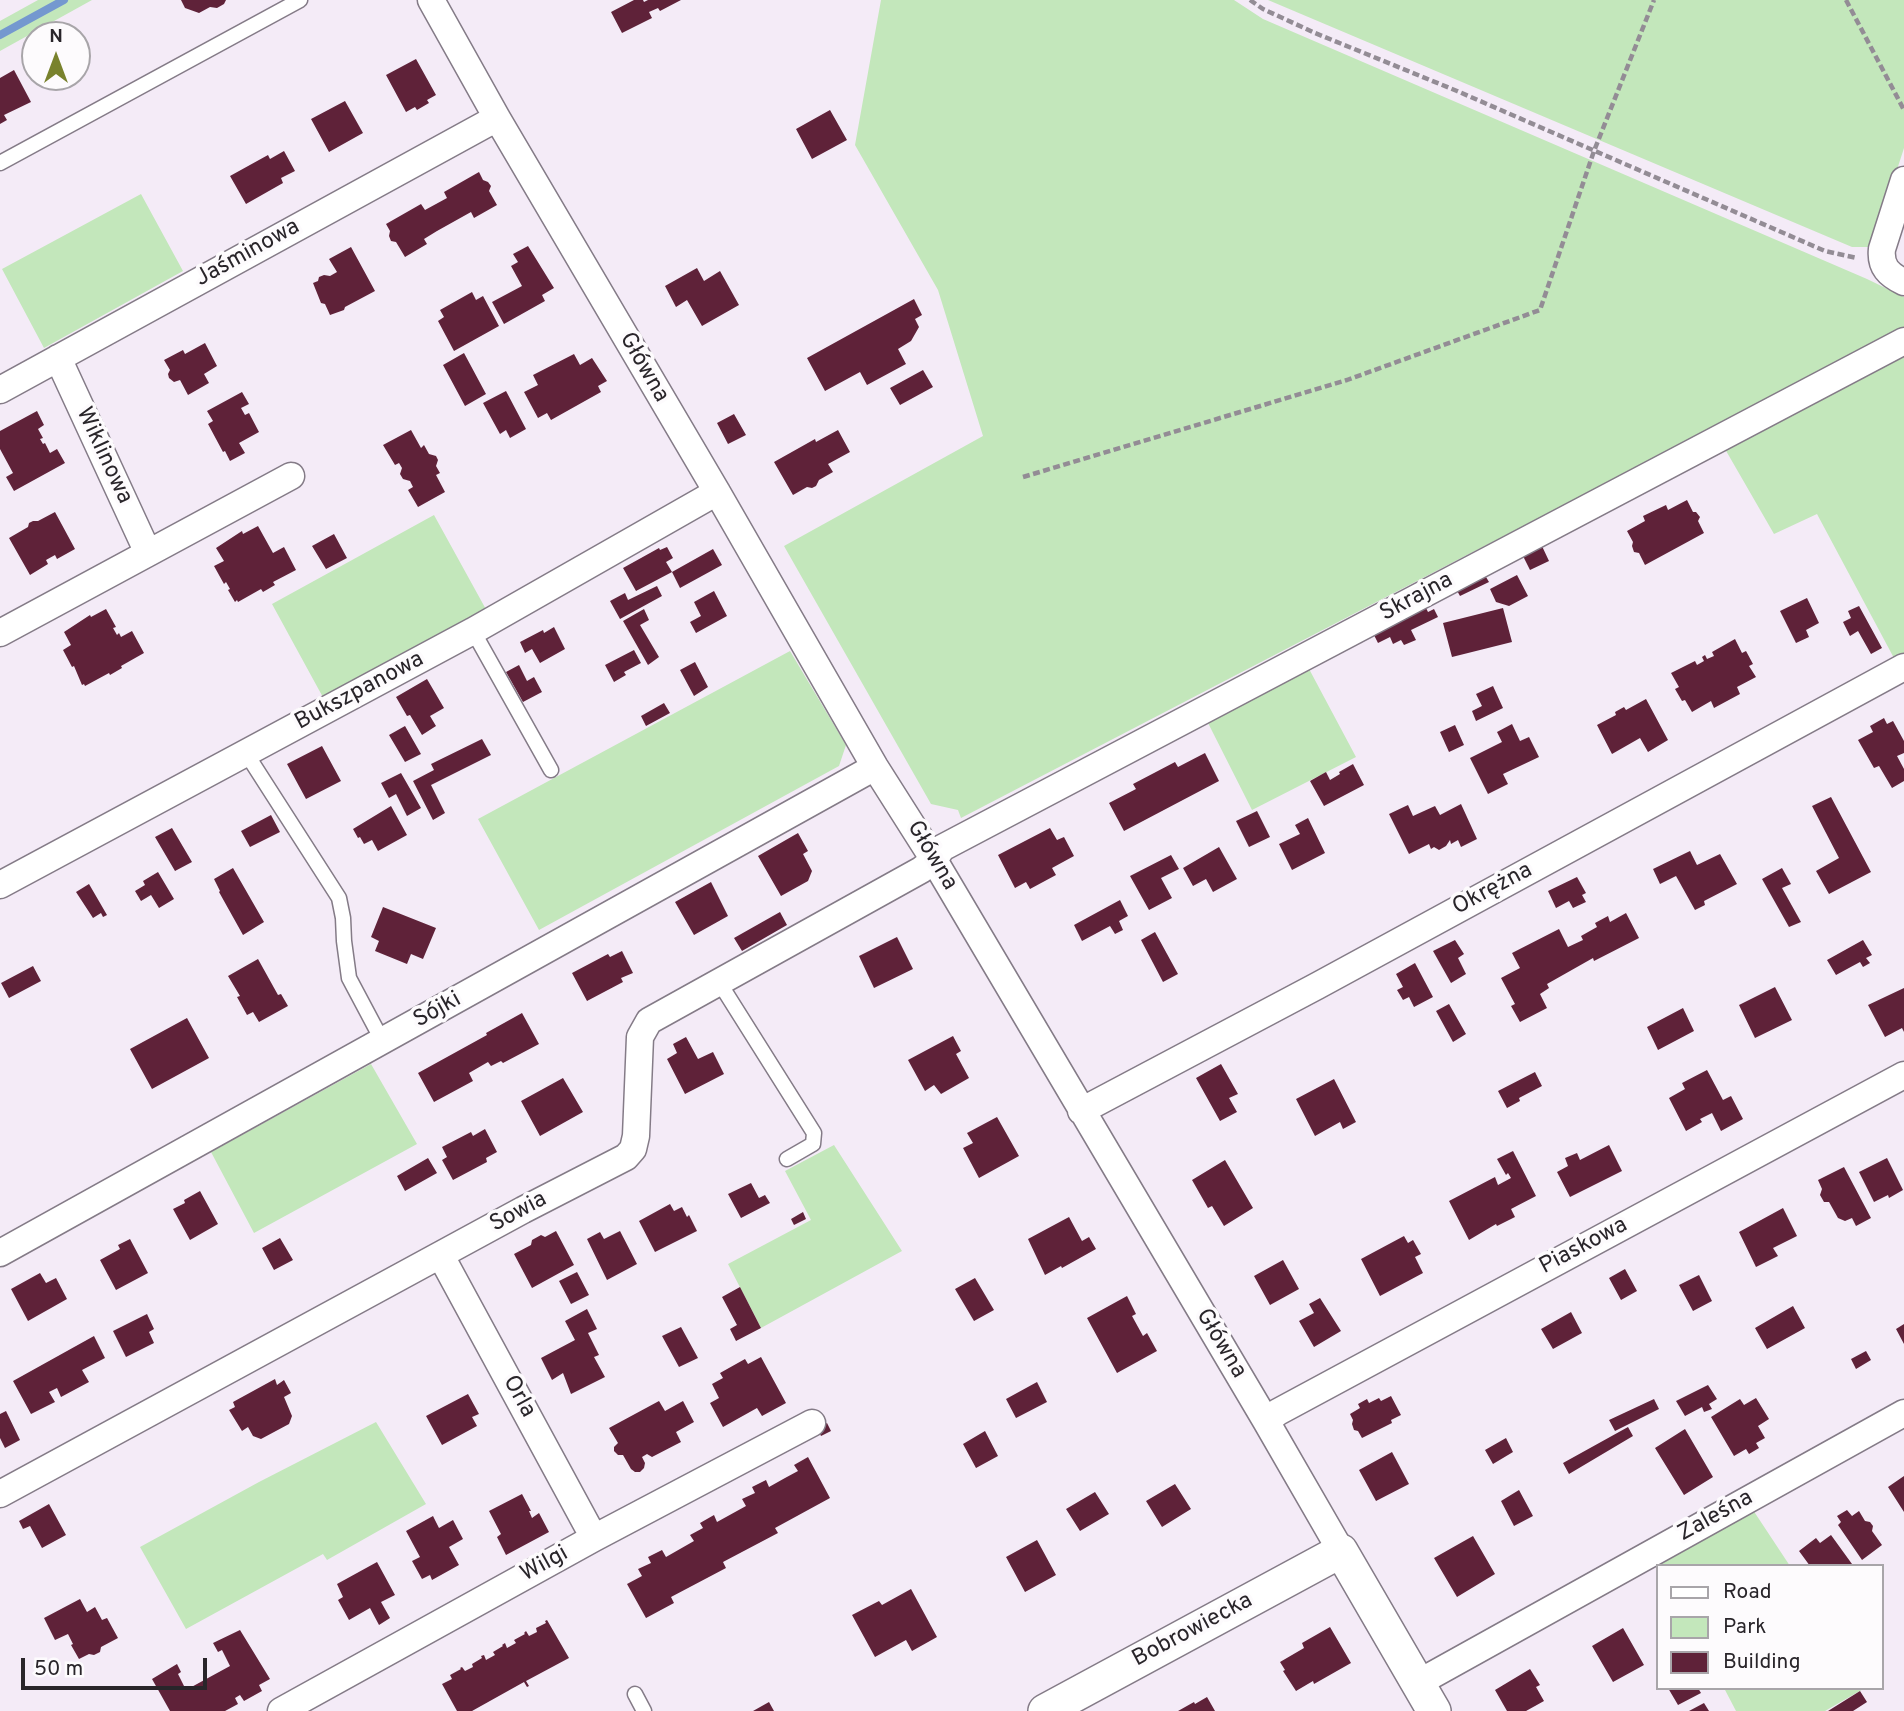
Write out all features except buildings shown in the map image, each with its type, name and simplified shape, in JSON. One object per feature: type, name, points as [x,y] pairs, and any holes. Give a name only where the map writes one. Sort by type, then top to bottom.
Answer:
[{"type":"street","name":"Główna","points":[[431,0],[875,766],[934,860],[1266,1421],[1434,1711]]},
{"type":"street","name":"Jaśminowa","points":[[0,390],[497,118]]},
{"type":"street","points":[[1904,180],[1882,249],[1882,264],[1890,275],[1904,282]]},
{"type":"street","name":"Skrajna","points":[[934,860],[942,848],[1904,341]]},
{"type":"street","name":"Wiklinowa","points":[[58,358],[148,553]]},
{"type":"street","points":[[0,633],[291,476]]},
{"type":"street","name":"Bukszpanowa","points":[[0,885],[473,631],[717,492]]},
{"type":"street","name":"Okrężna","points":[[1081,1111],[1904,667]]},
{"type":"street","name":"Sójki","points":[[0,1253],[875,766]]},
{"type":"street","name":"Sowia","points":[[0,1494],[523,1210],[626,1157],[633,1149],[636,1136],[640,1037],[649,1021],[921,870],[934,860]]},
{"type":"street","name":"Piaskowa","points":[[1266,1421],[1904,1075]]},
{"type":"street","name":"Orla","points":[[441,1256],[594,1538]]},
{"type":"street","name":"Zaleśna","points":[[1418,1683],[1904,1413]]},
{"type":"street","name":"Wilgi","points":[[281,1711],[318,1702],[594,1538],[812,1423]]},
{"type":"street","name":"Bobrowiecka","points":[[1045,1711],[1341,1551]]},
{"type":"lane","points":[[0,163],[300,0]]},
{"type":"lane","points":[[473,631],[551,770]]},
{"type":"lane","points":[[246,753],[339,898],[349,978],[383,1042]]},
{"type":"lane","points":[[719,982],[814,1133],[813,1144],[787,1159]]},
{"type":"lane","points":[[635,1694],[644,1711]]},
{"type":"path","points":[[1250,0],[1263,9],[1315,33],[1457,91],[1825,251],[1882,264]]},
{"type":"path","points":[[1023,477],[1347,380],[1540,310],[1594,151],[1654,0]]},
{"type":"path","points":[[1846,0],[1904,110]]},
{"type":"green space","points":[[38,0],[92,0],[54,21],[21,21],[21,39],[0,51],[0,21]]},
{"type":"green space","points":[[881,0],[1234,0],[1263,19],[1904,297],[1904,332],[961,818],[958,810],[931,804],[784,546],[983,436],[938,290],[855,145]]},
{"type":"green space","points":[[1268,0],[1904,0],[1904,148],[1872,247],[1852,247]]},
{"type":"green space","points":[[141,194],[183,271],[44,348],[2,269]]},
{"type":"green space","points":[[1904,356],[1904,655],[1895,660],[1817,514],[1774,534],[1725,449]]},
{"type":"green space","points":[[434,515],[488,613],[325,701],[272,604]]},
{"type":"green space","points":[[790,651],[846,745],[839,766],[539,930],[478,819]]},
{"type":"green space","points":[[1308,667],[1356,757],[1252,810],[1207,721]]},
{"type":"green space","points":[[371,1064],[417,1144],[254,1233],[211,1152]]},
{"type":"green space","points":[[834,1145],[902,1251],[761,1328],[728,1264],[811,1220],[785,1171]]},
{"type":"green space","points":[[376,1422],[426,1504],[327,1560],[323,1554],[186,1629],[140,1547]]},
{"type":"green space","points":[[1753,1510],[1789,1564],[1657,1564]]},
{"type":"green space","points":[[1725,1690],[1862,1690],[1825,1711],[1736,1711]]},
{"type":"waterway","points":[[0,35],[64,0]]}]
